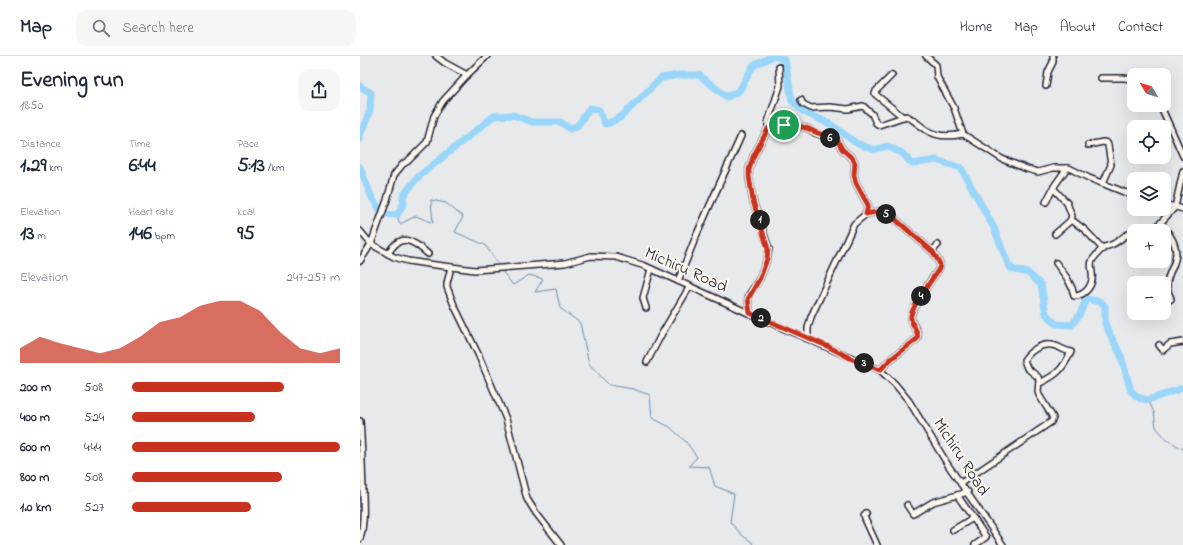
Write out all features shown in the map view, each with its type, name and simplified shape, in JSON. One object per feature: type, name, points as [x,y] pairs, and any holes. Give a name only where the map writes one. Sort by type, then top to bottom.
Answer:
[{"type":"street","points":[[436,56],[445,63],[467,75]]},
{"type":"street","points":[[360,261],[370,244],[387,200],[394,175],[403,164],[425,145],[434,116],[443,101],[487,56]]},
{"type":"street","points":[[926,56],[935,64],[937,77],[954,108],[963,134],[1004,160],[1034,171],[1042,171],[1049,168],[1067,168],[1127,193]]},
{"type":"street","points":[[1046,86],[1048,72],[1053,62],[1053,56]]},
{"type":"street","points":[[750,313],[748,299],[760,278],[767,259],[768,249],[753,201],[749,170],[753,157],[768,129],[768,122],[780,86],[779,66]]},
{"type":"street","points":[[892,75],[876,91],[875,94],[903,117]]},
{"type":"street","points":[[1101,78],[1127,78]]},
{"type":"street","points":[[801,100],[803,104],[811,108],[830,107],[848,109],[863,106],[872,114],[876,123],[879,125],[903,117],[908,117],[935,134],[952,136],[963,134]]},
{"type":"street","points":[[1163,112],[1183,156]]},
{"type":"street","points":[[768,129],[789,125],[809,129],[837,140],[842,149],[853,159],[855,163],[854,175],[856,183],[868,205],[866,214]]},
{"type":"street","points":[[678,281],[696,234],[741,136]]},
{"type":"street","points":[[1088,145],[1103,142],[1107,143],[1108,145],[1111,165],[1103,183]]},
{"type":"street","points":[[1046,202],[1053,188],[1067,168]]},
{"type":"street","points":[[1169,276],[1177,257],[1177,252],[1169,233],[1161,222],[1175,207],[1183,171]]},
{"type":"street","points":[[1053,188],[1067,203],[1072,216],[1070,221],[1055,234]]},
{"type":"street","points":[[1171,206],[1183,209]]},
{"type":"street","points":[[808,338],[808,328],[811,318],[854,224],[866,214],[882,211],[895,219],[933,252],[940,266],[912,310],[911,319],[918,332],[917,339],[891,359],[880,370]]},
{"type":"street","points":[[1070,221],[1077,223],[1102,249]]},
{"type":"street","name":"Michiru Road","points":[[360,231],[363,238],[370,244],[388,254],[408,261],[475,270],[565,263],[591,256],[611,256],[628,260],[880,370],[895,384],[909,402],[948,465],[1003,545]]},
{"type":"street","points":[[1056,263],[1067,278],[1075,297],[1086,292],[1089,288],[1093,275],[1091,268],[1092,261],[1102,249],[1113,244],[1127,234]]},
{"type":"street","points":[[388,254],[393,246],[403,240],[408,240],[416,244],[428,254]]},
{"type":"street","points":[[933,252],[938,245]]},
{"type":"street","points":[[451,267],[447,288],[506,419],[527,499],[561,545]]},
{"type":"street","points":[[646,308],[643,298],[650,269]]},
{"type":"street","points":[[648,362],[661,335],[690,286]]},
{"type":"street","points":[[1159,345],[1163,350],[1170,344],[1183,342]]},
{"type":"street","points":[[961,483],[1051,422],[1053,418],[1038,392],[1040,383],[1038,377],[1027,368],[1025,364],[1024,360],[1028,354],[1041,346],[1046,345],[1051,345],[1071,352],[1057,374],[1040,383]]},
{"type":"street","points":[[360,421],[364,509],[360,539]]},
{"type":"street","points":[[907,505],[913,514],[933,502],[968,492]]},
{"type":"street","points":[[957,495],[986,538],[975,545]]},
{"type":"street","points":[[866,514],[864,516],[865,519],[877,545]]},
{"type":"street","points":[[954,530],[973,518]]},
{"type":"waterway","points":[[360,167],[370,194],[378,207],[387,214],[397,215],[404,203],[403,196],[418,177],[494,116],[513,115],[532,122],[561,122],[570,129],[578,125],[590,108],[599,110],[605,124],[621,117],[661,78],[679,75],[699,75],[727,97],[739,91],[753,66],[773,56]]},
{"type":"waterway","points":[[775,56],[785,60],[792,101],[804,112],[832,125],[856,143],[874,150],[887,146],[902,153],[912,164],[936,160],[961,168],[994,228],[1008,264],[1012,269],[1028,273],[1041,285],[1046,314],[1056,324],[1072,325],[1080,314],[1086,299],[1101,302],[1105,306],[1105,324],[1121,356],[1131,391],[1139,398],[1148,400],[1183,388]]},
{"type":"waterway","points":[[360,86],[371,93],[370,111],[360,135],[360,139]]},
{"type":"waterway","points":[[397,215],[400,224],[416,216],[433,223],[431,200],[446,203],[463,217],[455,232],[485,245],[499,265]]},
{"type":"waterway","points":[[501,270],[513,285],[529,275],[543,279],[535,292],[556,289],[560,308],[580,323],[589,364],[609,385],[633,389],[650,395],[652,418],[670,427],[686,442],[697,457],[689,466],[709,467],[715,486],[734,494],[730,522],[743,536],[752,542],[753,545]]},
{"type":"waterway","points":[[1148,400],[1154,412],[1156,427],[1167,440],[1183,449]]},
{"type":"route","points":[[784,125],[799,126],[837,140],[842,149],[853,159],[855,163],[854,175],[856,183],[868,205],[866,214],[882,211],[895,219],[933,252],[940,264],[939,269],[912,310],[911,319],[918,332],[917,339],[891,359],[880,370],[750,313],[748,302],[749,295],[760,278],[767,259],[768,249],[753,201],[749,170],[753,157],[768,129],[784,125]]}]
